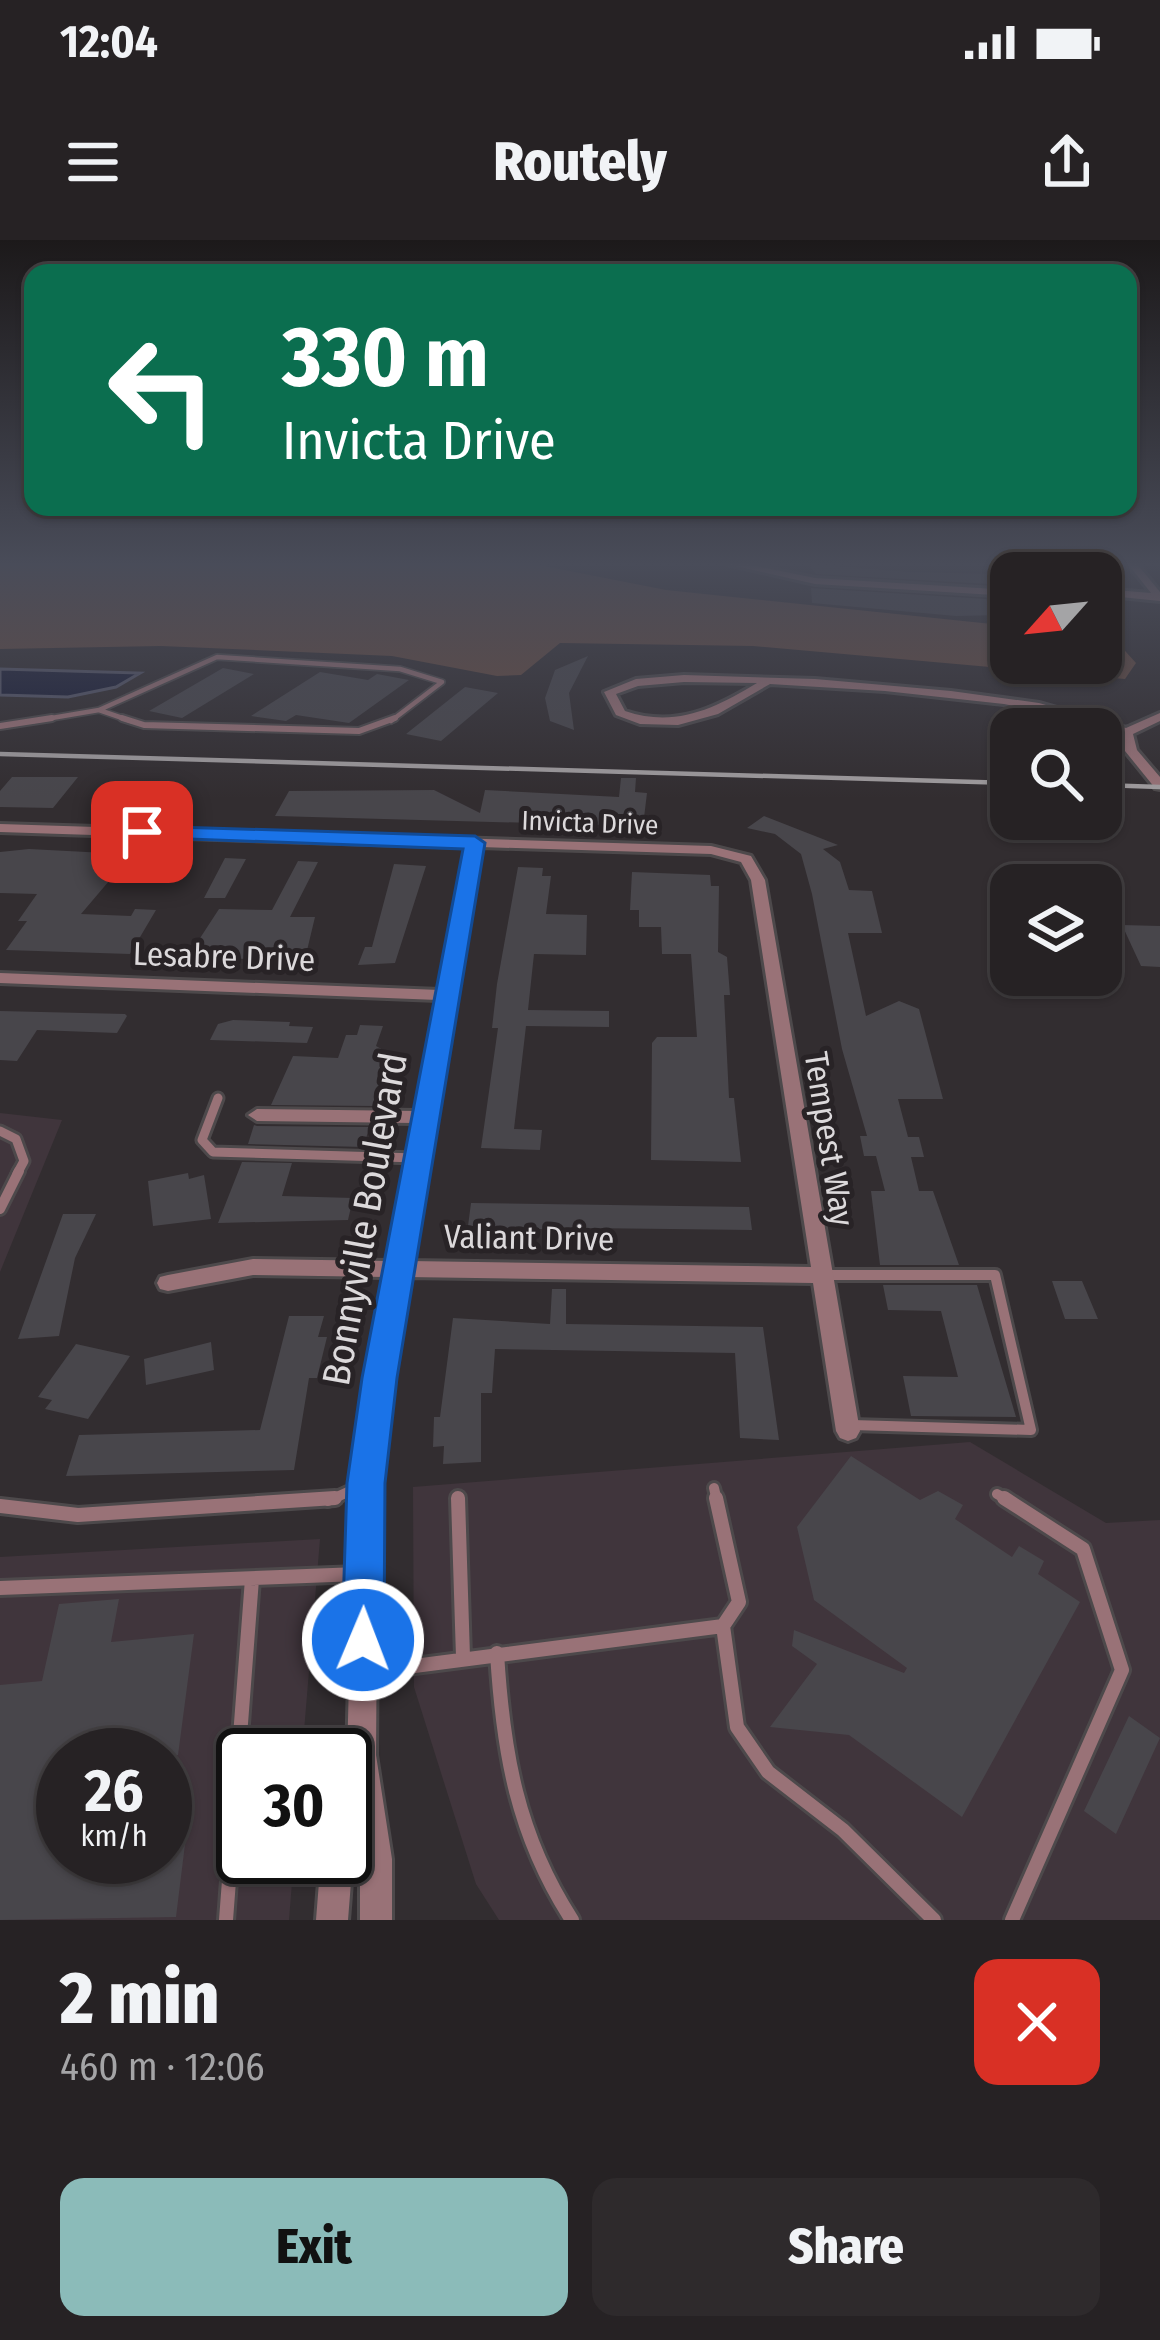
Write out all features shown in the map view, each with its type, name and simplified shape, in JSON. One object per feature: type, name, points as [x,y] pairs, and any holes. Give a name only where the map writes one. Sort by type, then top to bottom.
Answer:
[{"type":"street","points":[[766,682],[701,720],[632,718],[620,713],[610,692],[620,683],[654,677],[766,682],[1022,704],[1127,732],[1160,717]]},
{"type":"street","points":[[1127,732],[1131,752],[1160,785]]},
{"type":"street","name":"Invicta Drive","points":[[0,828],[711,850],[746,859]]},
{"type":"street","name":"Bonnyville Boulevard","points":[[362,1728],[366,1483],[397,1269],[475,843]]},
{"type":"street","name":"Tempest Way","points":[[746,859],[758,880],[847,1428]]},
{"type":"street","name":"Lesabre Drive","points":[[0,979],[446,995]]},
{"type":"street","points":[[257,1115],[424,1117]]},
{"type":"street","name":"Valiant Drive","points":[[167,1283],[253,1267],[820,1275]]},
{"type":"street","name":"Bonnyville Boulevard","points":[[372,1831],[376,1920]]},
{"type":"street","points":[[332,1920],[335,1884]]},
{"type":"lane","points":[[0,726],[99,710],[217,657],[400,669],[427,673],[442,682],[385,725],[358,730],[144,725],[99,710]]},
{"type":"lane","points":[[218,1098],[202,1140],[213,1152],[417,1158]]},
{"type":"lane","points":[[0,1131],[16,1138],[24,1161],[0,1208]]},
{"type":"lane","points":[[820,1275],[995,1275],[1031,1430],[847,1428]]},
{"type":"lane","points":[[0,1506],[78,1514],[327,1502],[366,1483]]},
{"type":"lane","points":[[714,1488],[739,1602],[723,1626],[736,1727],[768,1772],[842,1829],[934,1920]]},
{"type":"lane","points":[[997,1494],[1082,1549],[1122,1670],[1012,1920]]},
{"type":"lane","points":[[458,1497],[463,1657]]},
{"type":"lane","points":[[0,1588],[364,1574]]},
{"type":"lane","points":[[226,1920],[252,1579]]},
{"type":"lane","points":[[363,1673],[723,1626]]},
{"type":"lane","points":[[497,1653],[503,1770],[542,1878],[572,1920]]},
{"type":"shaded area","points":[[0,642],[990,642],[990,667],[753,646],[560,643],[521,675],[497,676],[392,656],[161,646],[0,649]]},
{"type":"shaded area","points":[[1122,648],[1136,663],[1122,679]]},
{"type":"shaded area","points":[[0,1113],[62,1120],[0,1272]]},
{"type":"shaded area","points":[[970,1442],[1106,1523],[1160,1520],[1160,1920],[499,1920],[476,1884],[414,1687],[413,1487]]},
{"type":"shaded area","points":[[320,1539],[304,1728],[216,1728],[216,1884],[292,1884],[289,1920],[0,1920],[0,1557]]},
{"type":"water","points":[[0,669],[140,673],[116,687],[68,697],[0,695]]},
{"type":"building","points":[[588,656],[569,693],[574,730],[550,721],[545,698],[555,670]]},
{"type":"building","points":[[223,668],[254,674],[182,718],[149,711]]},
{"type":"building","points":[[320,672],[368,680],[377,674],[409,680],[349,723],[296,715],[286,721],[251,716]]},
{"type":"building","points":[[465,687],[498,693],[441,741],[406,734]]},
{"type":"building","points":[[12,777],[78,777],[53,808],[0,807],[0,791]]},
{"type":"building","points":[[621,778],[636,778],[635,792],[647,793],[643,826],[275,816],[289,791],[434,790],[480,813],[485,790],[619,797]]},
{"type":"building","points":[[764,816],[838,845],[823,849],[840,862],[849,890],[872,891],[882,933],[848,933],[866,1016],[899,1001],[919,1009],[943,1099],[898,1099],[908,1137],[919,1137],[924,1157],[911,1157],[919,1191],[933,1191],[959,1265],[880,1265],[871,1191],[885,1191],[876,1156],[864,1156],[860,1136],[867,1136],[842,1049],[812,894],[801,854],[775,834],[747,828]]},
{"type":"building","points":[[29,849],[144,855],[132,874],[115,874],[81,914],[131,916],[135,909],[156,910],[130,954],[6,950],[27,921],[18,921],[37,894],[0,893],[0,852]]},
{"type":"building","points":[[225,858],[246,859],[225,898],[204,898]]},
{"type":"building","points":[[298,861],[318,862],[290,917],[315,917],[304,963],[189,955],[219,909],[272,910]]},
{"type":"building","points":[[394,864],[426,866],[395,963],[358,965],[365,947],[372,947]]},
{"type":"building","points":[[518,867],[543,868],[542,876],[551,876],[546,914],[587,915],[586,955],[534,954],[528,1010],[609,1011],[609,1027],[526,1026],[514,1129],[542,1130],[540,1150],[481,1148],[498,1028],[492,1028],[497,984]]},
{"type":"building","points":[[632,872],[710,875],[711,886],[719,886],[718,952],[727,957],[730,995],[724,995],[729,1098],[734,1098],[741,1162],[651,1160],[652,1043],[657,1037],[697,1037],[691,954],[662,954],[661,927],[639,927],[639,910],[630,910]]},
{"type":"building","points":[[1122,925],[1160,926],[1160,967],[1141,966]]},
{"type":"building","points":[[0,1011],[127,1016],[117,1033],[37,1030],[17,1061],[0,1060]]},
{"type":"building","points":[[233,1020],[313,1027],[307,1043],[210,1040],[218,1024]]},
{"type":"building","points":[[360,1025],[383,1026],[376,1046],[387,1052],[374,1106],[271,1105],[293,1056],[338,1058],[346,1035],[357,1035]]},
{"type":"building","points":[[254,1125],[369,1127],[364,1147],[248,1144]]},
{"type":"building","points":[[242,1162],[292,1163],[282,1196],[353,1198],[348,1220],[218,1223]]},
{"type":"building","points":[[188,1173],[189,1179],[204,1175],[211,1219],[153,1226],[148,1181]]},
{"type":"building","points":[[471,1203],[749,1207],[752,1230],[587,1228],[587,1233],[516,1227],[515,1232],[483,1232],[484,1226],[468,1226]]},
{"type":"building","points":[[63,1214],[96,1214],[75,1258],[59,1336],[18,1339]]},
{"type":"building","points":[[1052,1281],[1082,1281],[1098,1319],[1065,1319]]},
{"type":"building","points":[[883,1285],[977,1285],[1016,1417],[911,1416],[903,1376],[958,1377],[941,1311],[888,1310]]},
{"type":"building","points":[[552,1289],[566,1289],[566,1324],[763,1327],[779,1440],[740,1438],[735,1353],[495,1349],[492,1393],[481,1393],[481,1462],[443,1464],[444,1446],[433,1447],[434,1417],[440,1417],[453,1318],[550,1324]]},
{"type":"building","points":[[289,1316],[324,1316],[318,1337],[327,1337],[317,1378],[309,1378],[294,1470],[66,1476],[79,1435],[260,1430]]},
{"type":"building","points":[[211,1342],[214,1370],[146,1385],[144,1359]]},
{"type":"building","points":[[76,1344],[130,1356],[88,1419],[45,1409],[52,1400],[38,1397]]},
{"type":"building","points":[[851,1456],[920,1500],[938,1491],[963,1505],[955,1519],[1012,1557],[1019,1546],[1044,1561],[1038,1574],[1080,1602],[962,1817],[849,1735],[770,1727],[817,1664],[792,1646],[794,1630],[904,1673],[907,1668],[814,1600],[797,1527]]},
{"type":"building","points":[[119,1599],[111,1642],[194,1634],[182,1728],[36,1728],[36,1884],[180,1884],[176,1917],[0,1920],[0,1685],[42,1681],[59,1604]]},
{"type":"building","points":[[1129,1716],[1160,1738],[1116,1834],[1084,1811]]},
{"type":"railway","points":[[0,754],[990,782]]},
{"type":"railway","points":[[1122,786],[1160,787]]},
{"type":"route","points":[[142,832],[475,843],[379,1378],[366,1483],[363,1640]]}]
